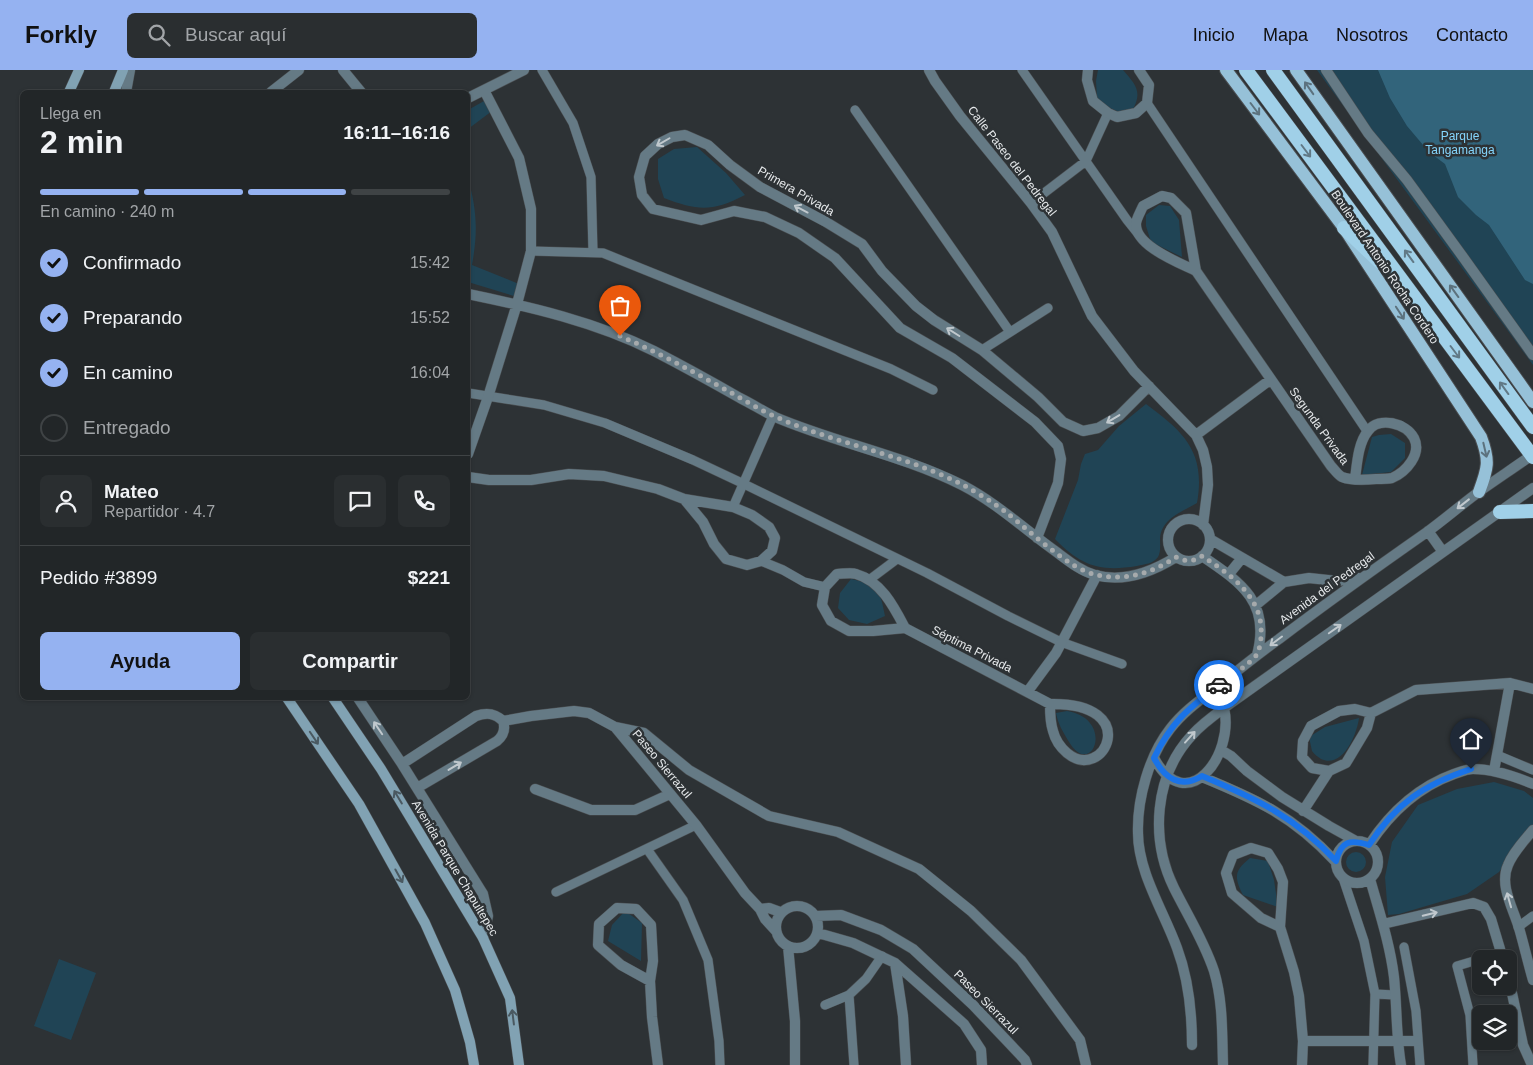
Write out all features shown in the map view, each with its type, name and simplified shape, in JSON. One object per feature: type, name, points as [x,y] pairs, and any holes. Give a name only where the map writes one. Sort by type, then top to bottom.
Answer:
[{"type":"highway","points":[[1246,70],[1532,456]]},
{"type":"highway","points":[[1273,70],[1533,427]]},
{"type":"highway","points":[[1344,228],[1407,288]]},
{"type":"highway","points":[[1500,512],[1533,511]]},
{"type":"main road","points":[[70,90],[79,70]]},
{"type":"main road","points":[[115,90],[123,70]]},
{"type":"main road","name":"Boulevard Antonio Rocha Cordero","points":[[1226,70],[1344,228],[1481,436],[1487,454],[1487,463],[1479,492]]},
{"type":"main road","points":[[1296,70],[1533,402]]},
{"type":"main road","points":[[288,700],[359,804],[425,923],[456,990],[474,1065]]},
{"type":"main road","name":"Avenida Parque Chapultepec","points":[[335,700],[381,769],[483,938],[510,998],[519,1065]]},
{"type":"street","points":[[126,90],[130,70]]},
{"type":"street","points":[[274,90],[299,70]]},
{"type":"street","points":[[343,70],[359,90]]},
{"type":"street","points":[[470,97],[524,70]]},
{"type":"street","points":[[542,70],[573,123],[591,177],[594,252]]},
{"type":"street","name":"Calle Paseo del Pedregal","points":[[929,70],[935,82],[960,116],[1031,203],[1052,232],[1092,316],[1134,372],[1196,435],[1203,450],[1207,467],[1208,485],[1203,525]]},
{"type":"street","points":[[1022,70],[1126,220],[1149,246],[1196,271]]},
{"type":"street","points":[[1088,70],[1087,80],[1093,101],[1108,113],[1117,117],[1136,113],[1147,104]]},
{"type":"street","points":[[1139,70],[1149,86],[1147,104],[1367,431]]},
{"type":"street","points":[[1326,70],[1368,133],[1407,180],[1533,355]]},
{"type":"street","points":[[470,448],[517,304],[531,251],[531,209],[519,158],[484,90]]},
{"type":"street","points":[[855,110],[1010,332]]},
{"type":"street","points":[[1031,203],[1086,161],[1108,113]]},
{"type":"street","name":"Primera Privada","points":[[1037,538],[1058,483],[1061,459],[1058,446],[1035,422],[952,358],[900,328],[836,258],[799,233],[765,217],[734,211],[701,220],[653,209],[642,195],[639,177],[646,156],[658,144],[672,137],[685,134],[708,145],[730,165],[760,187],[826,222],[862,244],[882,271],[916,306],[934,320],[982,350],[1038,397],[1063,422],[1083,431],[1098,428],[1119,416],[1148,386]]},
{"type":"street","points":[[1139,235],[1136,224],[1143,206],[1162,196],[1171,198],[1186,213],[1196,271]]},
{"type":"street","points":[[531,251],[603,253],[890,369],[933,390]]},
{"type":"street","name":"Segunda Privada","points":[[1196,271],[1331,466],[1341,476],[1355,479]]},
{"type":"street","points":[[470,294],[517,304],[603,329],[653,350],[774,416],[839,441],[898,458],[963,485],[1006,512],[1075,566],[1097,575],[1134,576],[1158,568],[1176,557]]},
{"type":"street","points":[[982,350],[1048,308]]},
{"type":"street","points":[[1196,435],[1270,380]]},
{"type":"street","points":[[470,393],[544,405],[605,423],[744,484],[898,559],[1061,642],[1122,664]]},
{"type":"street","points":[[733,507],[774,416]]},
{"type":"street","points":[[1389,422],[1398,424],[1409,432],[1414,439],[1415,454],[1404,470],[1391,478],[1355,479],[1358,455],[1367,431],[1381,423],[1389,422]]},
{"type":"street","name":"Avenida del Pedregal","points":[[1192,1045],[1191,1011],[1187,978],[1178,949],[1144,867],[1138,846],[1140,799],[1146,777],[1163,740],[1181,717],[1257,655],[1360,578],[1532,456]]},
{"type":"street","points":[[470,477],[489,480],[531,480],[569,474],[604,476],[658,488],[684,499],[733,507],[752,515],[769,527],[774,538],[772,551],[760,561],[747,565],[726,560],[714,544],[703,522],[684,499]]},
{"type":"street","points":[[1223,1065],[1222,1012],[1214,971],[1199,934],[1164,864],[1160,845],[1160,806],[1167,775],[1193,734],[1224,708],[1533,488]]},
{"type":"street","points":[[1184,520],[1198,521],[1209,534],[1210,539],[1208,548],[1202,556],[1196,560],[1189,561],[1176,557],[1168,545],[1169,532],[1173,526],[1184,520]]},
{"type":"street","points":[[1428,531],[1443,552]]},
{"type":"street","points":[[1210,539],[1284,582]]},
{"type":"street","points":[[1202,556],[1229,574],[1256,606],[1262,628],[1261,642],[1257,655]]},
{"type":"street","points":[[1229,574],[1242,558]]},
{"type":"street","points":[[869,580],[898,559]]},
{"type":"street","points":[[760,561],[783,570],[804,582],[825,587]]},
{"type":"street","points":[[855,573],[869,580],[877,585],[896,612],[904,628],[849,631],[831,621],[822,605],[825,587],[837,574],[855,573]]},
{"type":"street","points":[[1028,691],[1047,666],[1097,575]]},
{"type":"street","points":[[1256,606],[1284,582],[1309,578],[1336,581],[1360,578]]},
{"type":"street","name":"Séptima Privada","points":[[904,628],[1050,704],[1070,705],[1098,714],[1105,722],[1109,733],[1109,739],[1102,752],[1096,757],[1084,760],[1075,758],[1063,749],[1057,742],[1052,730],[1050,704]]},
{"type":"street","points":[[1371,713],[1366,728],[1346,764],[1329,770],[1312,768],[1302,757],[1302,741],[1312,726],[1339,711],[1356,709],[1371,713],[1416,690],[1510,683],[1533,689]]},
{"type":"street","points":[[1494,771],[1510,683]]},
{"type":"street","points":[[359,700],[402,764],[483,894],[488,916],[483,938]]},
{"type":"street","points":[[1154,758],[1167,775],[1183,783],[1193,782],[1202,776],[1212,766],[1221,750],[1226,735],[1224,708]]},
{"type":"street","name":"Paseo Sierrazul","points":[[402,764],[476,716],[488,713],[494,714],[503,721],[574,711],[590,713],[615,727],[696,825],[745,893],[760,909],[765,919],[776,931]]},
{"type":"street","points":[[417,788],[497,741],[504,730],[503,721]]},
{"type":"street","points":[[615,727],[644,732],[689,770],[769,816],[838,832],[919,869],[971,911],[1021,960],[1080,1040],[1086,1065]]},
{"type":"street","points":[[1221,750],[1303,811],[1356,841],[1369,845],[1376,852],[1378,862],[1376,872],[1370,879],[1361,883],[1352,883],[1343,878]]},
{"type":"street","points":[[1497,755],[1533,770]]},
{"type":"street","points":[[1369,845],[1382,825],[1409,798],[1446,777],[1471,769],[1494,771],[1533,784]]},
{"type":"street","points":[[1303,811],[1329,770]]},
{"type":"street","points":[[1202,776],[1254,798],[1274,810],[1307,833],[1336,861]]},
{"type":"street","points":[[535,789],[591,810],[635,810],[670,794]]},
{"type":"street","points":[[1274,810],[1282,797]]},
{"type":"street","points":[[556,892],[696,825]]},
{"type":"street","points":[[1533,830],[1514,853],[1505,876],[1508,896],[1533,980]]},
{"type":"street","points":[[1356,841],[1346,844],[1338,851],[1336,861],[1337,870],[1343,878],[1364,941],[1375,994],[1373,1065]]},
{"type":"street","points":[[1280,927],[1261,918],[1232,893],[1226,874],[1233,855],[1251,848],[1268,853],[1278,869],[1283,882],[1280,927],[1294,972],[1301,1014],[1302,1065]]},
{"type":"street","points":[[647,849],[683,900],[708,960],[719,1040],[720,1065]]},
{"type":"street","points":[[1370,879],[1383,924],[1394,977],[1397,1042],[1401,1065]]},
{"type":"street","points":[[1383,924],[1473,904],[1484,907],[1491,918],[1500,950]]},
{"type":"street","points":[[760,909],[769,908],[780,912],[797,905],[808,908],[816,916],[819,924],[818,933],[811,943],[800,948],[788,946],[779,938],[776,931],[776,921],[780,912]]},
{"type":"street","points":[[650,981],[621,965],[598,945],[599,924],[616,908],[636,909],[651,925],[653,961],[650,981],[652,1018],[658,1065]]},
{"type":"street","name":"Paseo Sierrazul","points":[[816,916],[841,915],[881,930],[913,949],[973,1005],[1025,1060],[1027,1065]]},
{"type":"street","points":[[1518,927],[1533,916]]},
{"type":"street","points":[[818,933],[854,943],[895,963],[964,1024],[982,1050],[982,1065]]},
{"type":"street","points":[[788,946],[796,1021],[795,1065]]},
{"type":"street","points":[[1404,947],[1416,1011],[1420,1065]]},
{"type":"street","points":[[825,1005],[849,995],[866,979],[882,956]]},
{"type":"street","points":[[895,963],[903,1016],[906,1065]]},
{"type":"street","points":[[1472,963],[1457,966],[1470,1015],[1473,1065]]},
{"type":"street","points":[[1394,977],[1409,975]]},
{"type":"street","points":[[1375,994],[1395,995]]},
{"type":"street","points":[[849,995],[854,1065]]},
{"type":"street","points":[[1512,995],[1523,1045],[1532,1065]]},
{"type":"street","points":[[1303,1041],[1417,1041]]},
{"type":"green space","points":[[1098,70],[1123,70],[1128,75],[1137,94],[1132,111],[1116,111],[1097,98],[1096,81]]},
{"type":"green space","name":"Parque Tangamanga","points":[[1317,70],[1533,70],[1533,365]]},
{"type":"green space","points":[[484,101],[492,111],[470,128],[470,109]]},
{"type":"green space","points":[[697,147],[726,173],[745,195],[733,201],[705,208],[686,205],[664,198],[658,179],[658,159],[674,149]]},
{"type":"green space","points":[[470,187],[476,221],[472,265],[519,284],[514,296],[470,283]]},
{"type":"green space","points":[[1159,205],[1170,206],[1179,220],[1182,257],[1151,242],[1146,226],[1146,215]]},
{"type":"green space","points":[[1146,404],[1171,424],[1189,445],[1195,457],[1198,470],[1197,503],[1174,516],[1165,525],[1160,538],[1159,555],[1154,561],[1124,568],[1092,565],[1064,548],[1055,539],[1078,480],[1085,454],[1098,450],[1119,426]]},
{"type":"green space","points":[[1391,434],[1405,443],[1405,458],[1391,472],[1362,475],[1372,437]]},
{"type":"green space","points":[[851,579],[872,586],[876,590],[879,594],[885,616],[867,624],[849,620],[838,608],[840,593]]},
{"type":"green space","points":[[1067,711],[1082,716],[1091,725],[1095,734],[1095,744],[1091,751],[1085,754],[1078,752],[1069,742],[1059,724],[1056,713]]},
{"type":"green space","points":[[1359,718],[1352,741],[1342,755],[1329,761],[1321,759],[1312,751],[1309,737],[1325,727]]},
{"type":"green space","points":[[1494,782],[1524,791],[1533,798],[1533,825],[1499,872],[1467,894],[1399,914],[1388,915],[1385,877],[1392,842],[1418,805],[1457,789]]},
{"type":"green space","points":[[1356,852],[1363,855],[1366,862],[1363,869],[1356,872],[1349,869],[1346,862],[1349,855]]},
{"type":"green space","points":[[1250,858],[1268,861],[1274,880],[1278,907],[1243,895],[1237,875],[1241,867]]},
{"type":"green space","points":[[625,911],[642,923],[641,961],[608,941],[612,925]]},
{"type":"green space","points":[[59,959],[96,973],[71,1040],[34,1026]]},
{"type":"shaded area","points":[[1378,70],[1533,70],[1533,284],[1525,280],[1489,225],[1458,197],[1445,164],[1429,152],[1407,126],[1390,98]]},
{"type":"way so far","points":[[620,336],[653,350],[774,416],[839,441],[898,458],[963,485],[1006,512],[1037,538],[1084,571],[1097,575],[1134,576],[1158,568],[1176,557],[1189,561],[1196,560],[1202,556],[1229,574],[1256,606],[1262,628],[1261,642],[1257,655],[1219,685]]},
{"type":"route","points":[[1219,685],[1190,708],[1170,729],[1154,758],[1159,766],[1167,775],[1183,783],[1193,782],[1202,776],[1254,798],[1291,820],[1322,846],[1336,861],[1338,851],[1346,844],[1356,841],[1369,845],[1382,825],[1409,798],[1446,777],[1471,769]]}]
